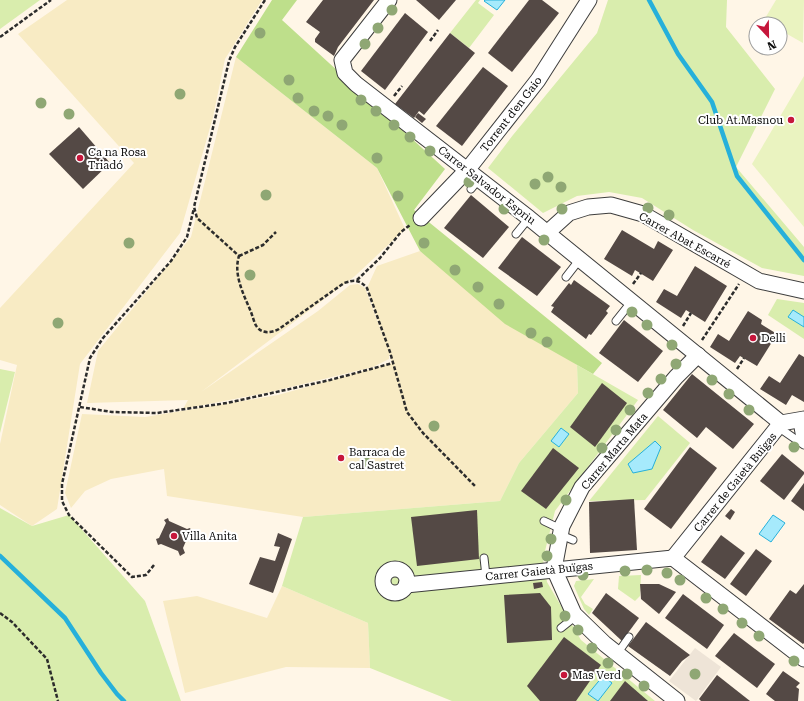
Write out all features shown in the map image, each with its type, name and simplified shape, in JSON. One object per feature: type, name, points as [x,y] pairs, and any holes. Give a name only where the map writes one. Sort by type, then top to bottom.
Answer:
[{"type":"street","name":"Carrer Salvador Espriu","points":[[388,0],[342,60],[345,73],[398,111],[468,169],[476,184],[529,218],[580,259],[631,294],[696,354],[780,425]]},
{"type":"street","name":"Torrent d'en Gaio","points":[[421,218],[468,169],[538,80],[589,0]]},
{"type":"street","name":"Carrer Abat Escarré","points":[[548,232],[569,213],[588,207],[611,205],[643,214],[759,281],[804,291]]},
{"type":"street","name":"Carrer Marta Mata","points":[[554,569],[582,487],[696,354]]},
{"type":"street","name":"Carrer de Gaietà Buïgas","points":[[673,558],[780,425],[804,419]]},
{"type":"street","points":[[804,424],[802,427],[804,438]]},
{"type":"street","points":[[673,558],[804,659]]},
{"type":"street","name":"Carrer Gaietà Buïgas","points":[[406,585],[673,558]]},
{"type":"street","points":[[554,569],[576,616],[617,654],[677,701]]},
{"type":"lane","points":[[516,234],[529,218]]},
{"type":"lane","points":[[566,277],[580,259]]},
{"type":"lane","points":[[616,321],[631,294]]},
{"type":"lane","points":[[780,425],[804,445]]},
{"type":"lane","points":[[544,521],[565,535]]},
{"type":"lane","points":[[484,558],[486,576]]},
{"type":"lane","points":[[562,628],[576,616]]},
{"type":"lane","points":[[617,654],[629,638]]},
{"type":"path","points":[[0,37],[51,0]]},
{"type":"path","points":[[154,565],[146,575],[132,577],[69,515],[62,501],[62,484],[90,358],[103,338],[171,262],[187,237],[229,62],[235,47],[265,0]]},
{"type":"path","points":[[430,41],[438,30]]},
{"type":"path","points":[[391,100],[402,86]]},
{"type":"path","points":[[194,207],[197,218],[205,227],[239,256]]},
{"type":"path","points":[[239,256],[237,268],[242,292],[257,327],[265,332],[272,333],[344,283],[356,280],[380,258],[401,232],[421,218]]},
{"type":"path","points":[[239,256],[263,245],[276,232]]},
{"type":"path","points":[[631,294],[641,273]]},
{"type":"path","points":[[696,354],[746,274]]},
{"type":"path","points":[[356,280],[367,288],[393,364],[407,412],[423,433],[475,486]]},
{"type":"path","points":[[682,329],[691,313]]},
{"type":"path","points":[[735,372],[744,358]]},
{"type":"path","points":[[80,406],[112,412],[157,413],[227,403],[393,364]]},
{"type":"path","points":[[0,613],[12,622],[46,659],[58,701]]},
{"type":"shaded area","points":[[67,0],[262,0],[225,59],[213,117],[180,233],[80,364],[57,509],[32,526],[0,505],[0,444],[17,365],[0,360],[0,308],[134,163],[18,34]]},
{"type":"shaded area","points":[[236,57],[377,168],[405,229],[355,276],[201,392],[318,311],[350,285],[358,284],[365,288],[386,344],[367,288],[377,266],[420,251],[577,365],[578,393],[519,463],[500,501],[303,517],[167,496],[164,469],[111,479],[85,491],[71,508],[65,493],[82,414],[145,417],[278,395],[392,363],[389,353],[389,359],[373,367],[270,392],[183,409],[188,400],[87,403],[98,351],[191,237]]},
{"type":"shaded area","points":[[282,586],[368,623],[370,668],[286,667],[185,693],[163,601],[197,596],[267,618]]},
{"type":"shaded area","points":[[695,648],[721,667],[696,701],[669,681]]},
{"type":"green space","points":[[0,0],[40,0],[0,29]]},
{"type":"green space","points":[[272,0],[297,0],[282,20],[445,169],[414,210],[602,363],[593,374],[505,324],[420,251],[377,168],[236,57]]},
{"type":"green space","points":[[476,0],[480,0],[478,3],[494,15],[469,48],[450,33]]},
{"type":"green space","points":[[608,0],[727,0],[726,27],[775,89],[736,167],[804,247],[804,276],[762,268],[693,230],[642,198],[609,192],[577,196],[543,213],[488,168],[513,135],[597,33]]},
{"type":"green space","points":[[776,0],[804,0],[803,43],[788,35],[788,16],[766,16]]},
{"type":"green space","name":"Club At.Masnou","points":[[804,76],[804,227],[752,164]]},
{"type":"green space","points":[[777,299],[804,303],[804,339],[768,315]]},
{"type":"green space","points":[[577,365],[638,400],[555,511],[543,559],[547,582],[581,640],[655,701],[452,701],[370,668],[368,623],[282,586],[303,517],[500,501],[519,463],[578,393]]},
{"type":"green space","points":[[0,369],[15,372],[0,433]]},
{"type":"green space","points":[[658,416],[690,443],[645,500],[589,501]]},
{"type":"green space","points":[[0,508],[32,526],[69,515],[145,601],[181,701],[0,701]]},
{"type":"green space","points":[[641,575],[640,596],[635,601],[618,589],[619,576]]},
{"type":"green space","points":[[594,579],[581,597],[585,604],[593,609],[589,615],[584,609],[574,586],[576,581]]},
{"type":"water","points":[[505,0],[497,10],[484,1]]},
{"type":"water","points":[[793,310],[804,317],[804,327],[788,317]]},
{"type":"water","points":[[561,428],[569,434],[559,447],[551,441]]},
{"type":"water","points":[[655,441],[661,447],[652,469],[633,473],[628,464]]},
{"type":"water","points":[[773,515],[785,523],[771,542],[759,534]]},
{"type":"water","points":[[603,676],[612,683],[598,701],[588,694]]},
{"type":"building","points":[[323,0],[374,0],[338,47],[334,56],[315,42],[315,39],[320,32],[306,22]]},
{"type":"building","points":[[416,0],[456,0],[439,20]]},
{"type":"building","points":[[529,0],[542,0],[559,13],[512,72],[488,53]]},
{"type":"building","points":[[405,13],[428,32],[385,90],[361,71]]},
{"type":"building","points":[[450,33],[475,53],[424,115],[419,111],[414,118],[395,104]]},
{"type":"building","points":[[483,67],[508,86],[462,146],[436,126]]},
{"type":"building","points":[[418,113],[426,119],[422,123],[415,117]]},
{"type":"building","name":"Ca na Rosa Triadó","points":[[79,127],[110,163],[83,189],[49,154]]},
{"type":"building","points":[[471,195],[509,227],[483,258],[444,228]]},
{"type":"building","points":[[622,230],[654,249],[658,241],[673,250],[653,281],[635,270],[632,276],[604,259]]},
{"type":"building","points":[[522,237],[561,267],[537,296],[498,268]]},
{"type":"building","points":[[695,266],[727,286],[705,322],[686,310],[681,318],[656,302],[664,289],[677,296]]},
{"type":"building","points":[[574,280],[610,306],[606,311],[608,313],[591,335],[589,334],[586,339],[551,312],[554,307],[551,306],[569,283],[571,285]]},
{"type":"building","name":"Delli","points":[[748,311],[762,320],[761,324],[777,334],[757,366],[740,356],[735,363],[710,347],[718,334],[729,341]]},
{"type":"building","points":[[624,320],[663,351],[638,382],[599,353]]},
{"type":"building","points":[[799,354],[804,357],[804,402],[792,395],[786,405],[760,389],[769,376],[780,383]]},
{"type":"building","points":[[692,374],[754,424],[733,449],[706,427],[697,438],[663,410]]},
{"type":"building","points":[[602,383],[627,403],[595,447],[570,427]]},
{"type":"building","points":[[690,447],[717,468],[671,529],[644,509]]},
{"type":"building","points":[[553,448],[579,468],[546,509],[521,491]]},
{"type":"building","points":[[782,454],[804,472],[784,500],[760,481]]},
{"type":"building","points":[[804,483],[804,511],[791,501]]},
{"type":"building","points":[[634,499],[637,550],[590,553],[589,502]]},
{"type":"building","points":[[731,509],[735,512],[730,520],[725,516]]},
{"type":"building","points":[[477,510],[479,559],[417,566],[411,517]]},
{"type":"building","name":"Villa Anita","points":[[168,518],[169,521],[187,529],[190,528],[192,532],[189,534],[183,548],[185,553],[180,556],[178,551],[161,544],[158,545],[156,539],[159,538],[166,523],[164,520]]},
{"type":"building","points":[[278,533],[292,539],[273,593],[249,584],[260,557],[275,561],[280,547],[274,546]]},
{"type":"building","points":[[721,535],[745,553],[725,579],[701,562]]},
{"type":"building","points":[[756,549],[772,561],[746,596],[730,584]]},
{"type":"building","points":[[542,582],[543,587],[534,589],[533,583]]},
{"type":"building","points":[[640,584],[659,584],[676,592],[659,614],[641,599]]},
{"type":"building","points":[[804,584],[803,644],[769,619],[790,590],[796,594]]},
{"type":"building","points":[[540,593],[551,607],[552,640],[507,643],[504,595]]},
{"type":"building","points":[[606,593],[639,618],[622,641],[592,613]]},
{"type":"building","points":[[683,594],[724,625],[707,649],[665,618]]},
{"type":"building","points":[[646,622],[690,655],[682,661],[670,676],[628,646]]},
{"type":"building","points":[[734,633],[775,664],[757,688],[715,656]]},
{"type":"building","name":"Mas Verd","points":[[564,637],[601,665],[576,701],[540,701],[527,686]]},
{"type":"building","points":[[783,671],[800,683],[796,687],[799,689],[798,701],[775,701],[766,694]]},
{"type":"building","points":[[717,675],[750,701],[701,701],[699,699]]},
{"type":"building","points":[[625,681],[648,701],[610,701]]},
{"type":"waterway","name":"Torrent d'en Gaio","points":[[649,0],[678,54],[712,102],[737,176],[804,260]]},
{"type":"waterway","points":[[0,556],[65,618],[101,673],[124,701]]},
{"type":"place","name":"Club At.Masnou","points":[[791,120]]},
{"type":"place","name":"Ca na Rosa Triadó","points":[[80,158]]},
{"type":"place","name":"Delli","points":[[753,338]]},
{"type":"place","name":"Barraca de cal Sastret","points":[[341,458]]},
{"type":"place","name":"Villa Anita","points":[[174,536]]},
{"type":"place","name":"Mas Verd","points":[[564,675]]}]
